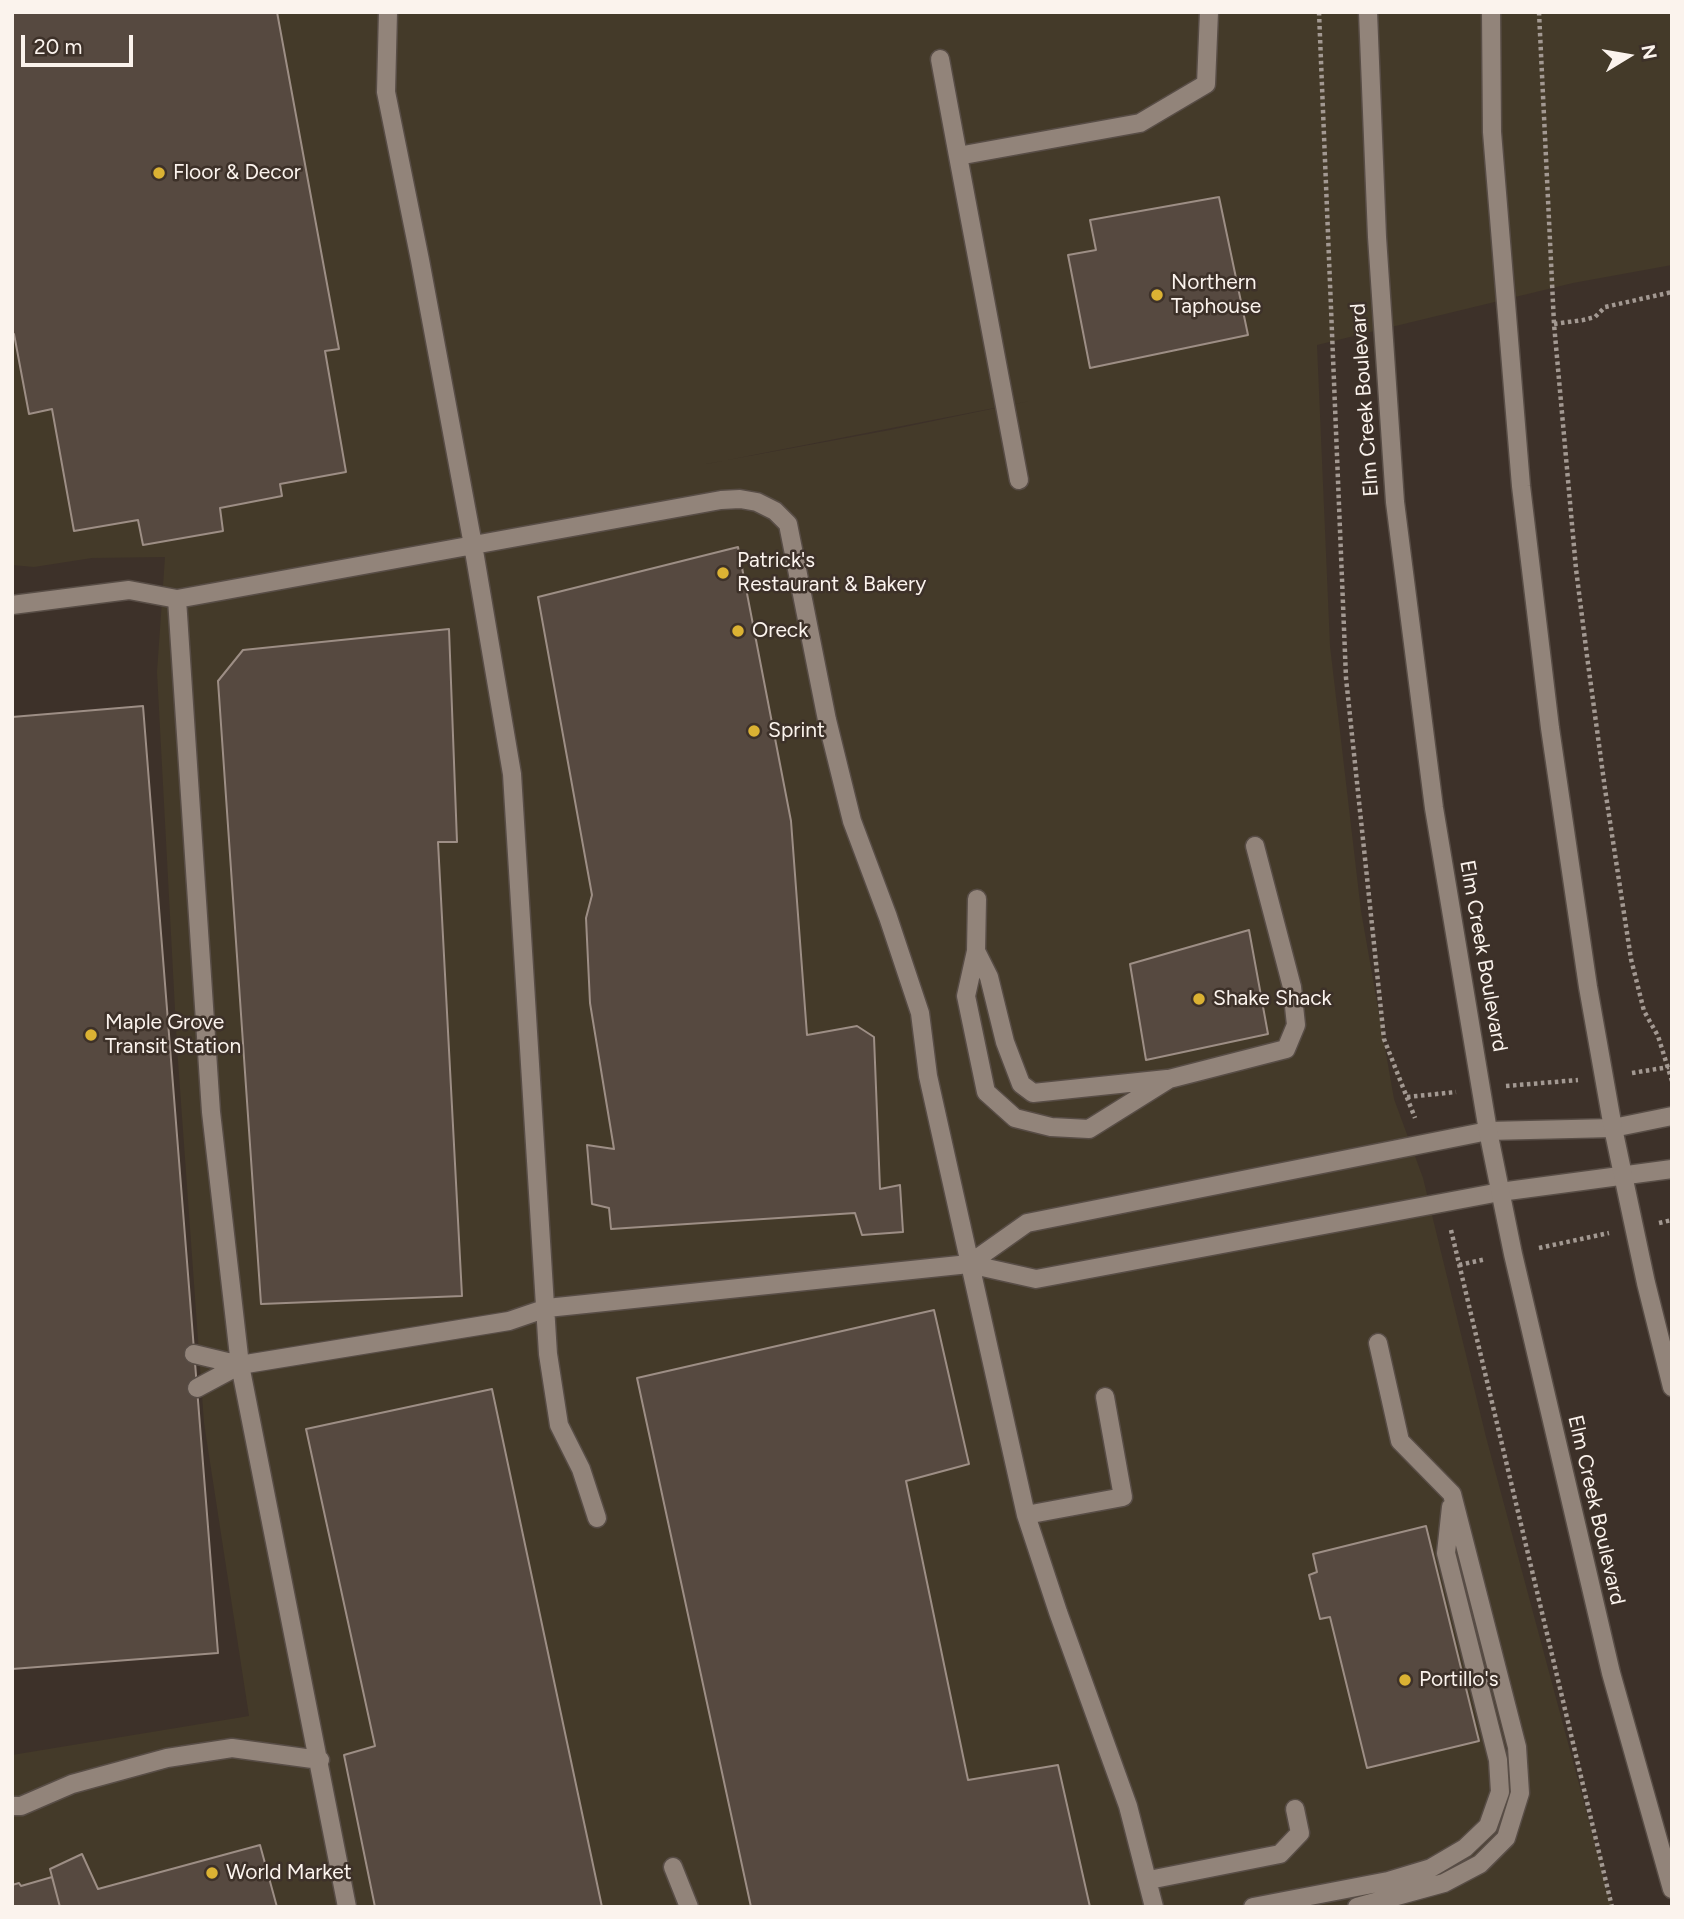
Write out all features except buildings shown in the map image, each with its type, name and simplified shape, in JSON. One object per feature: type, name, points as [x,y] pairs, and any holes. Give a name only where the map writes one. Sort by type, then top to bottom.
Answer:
[{"type":"main road","points":[[388,12],[386,92],[473,545],[512,774],[548,1354],[559,1425],[581,1469],[597,1518]]},
{"type":"main road","points":[[958,156],[1140,123],[1206,84],[1209,12]]},
{"type":"main road","name":"Elm Creek Boulevard","points":[[1368,12],[1377,237],[1395,502],[1434,808],[1488,1131],[1513,1254],[1611,1673],[1672,1889]]},
{"type":"main road","points":[[1491,12],[1492,132],[1521,486],[1550,728],[1588,987],[1613,1128],[1672,1387]]},
{"type":"main road","points":[[940,59],[1019,480]]},
{"type":"main road","points":[[12,605],[129,590],[177,599],[721,500],[757,502],[775,511],[788,524],[827,720],[852,821],[920,1013],[928,1076],[1026,1514],[1058,1612],[1128,1806],[1154,1907]]},
{"type":"main road","points":[[177,599],[211,1112],[240,1365],[347,1907]]},
{"type":"main road","points":[[976,951],[989,977],[1005,1042],[1021,1084],[1033,1093],[1169,1079],[1286,1049],[1296,1025],[1292,987],[1255,846]]},
{"type":"main road","points":[[977,899],[976,951],[966,996],[986,1092],[1015,1118],[1051,1127],[1089,1129],[1169,1079]]},
{"type":"main road","points":[[969,1264],[1027,1223],[1488,1131],[1613,1128],[1672,1116]]},
{"type":"main road","points":[[197,1388],[240,1365],[509,1321],[547,1308],[969,1264],[1036,1279],[1500,1192],[1672,1169]]},
{"type":"main road","points":[[1357,1907],[1444,1883],[1480,1864],[1506,1838],[1520,1793],[1517,1747],[1452,1494],[1400,1441],[1378,1343]]},
{"type":"main road","points":[[194,1354],[240,1365]]},
{"type":"main road","points":[[1026,1514],[1123,1497],[1105,1397]]},
{"type":"main road","points":[[1253,1907],[1388,1881],[1431,1868],[1465,1847],[1488,1826],[1500,1792],[1498,1760],[1447,1553],[1452,1494]]},
{"type":"main road","points":[[12,1806],[21,1806],[72,1784],[167,1758],[232,1748],[320,1760]]},
{"type":"main road","points":[[1149,1880],[1280,1854],[1300,1833],[1295,1809]]},
{"type":"main road","points":[[673,1867],[689,1907]]},
{"type":"path","points":[[1319,12],[1346,678],[1384,1039],[1426,1144]]},
{"type":"path","points":[[1539,12],[1554,324],[1576,569],[1631,959],[1644,1011],[1658,1036],[1672,1081]]},
{"type":"path","points":[[1554,324],[1595,317],[1605,307],[1672,292]]},
{"type":"path","points":[[1407,1097],[1604,1078],[1669,1067]]},
{"type":"path","points":[[1444,1202],[1612,1907]]},
{"type":"path","points":[[1459,1265],[1672,1220]]},
{"type":"shaded area","points":[[12,12],[1672,12],[1672,265],[1573,283],[1317,345],[1330,646],[1361,911],[1394,1099],[1423,1178],[1486,1437],[1612,1907],[12,1907],[12,1755],[249,1716],[204,1423],[177,1047],[157,672],[165,557],[92,558],[34,567],[12,565]],"holes":[[[1030,401],[890,430],[725,460]]]},
{"type":"place","name":"Floor & Decor","points":[[159,173]]},
{"type":"place","name":"Northern Taphouse","points":[[1157,295]]},
{"type":"place","name":"Patrick's Restaurant & Bakery","points":[[723,573]]},
{"type":"place","name":"Oreck","points":[[738,631]]},
{"type":"place","name":"Sprint","points":[[754,731]]},
{"type":"place","name":"Shake Shack","points":[[1199,999]]},
{"type":"place","name":"Maple Grove Transit Station","points":[[91,1035]]},
{"type":"place","name":"Portillo's","points":[[1405,1680]]},
{"type":"place","name":"World Market","points":[[212,1873]]}]
